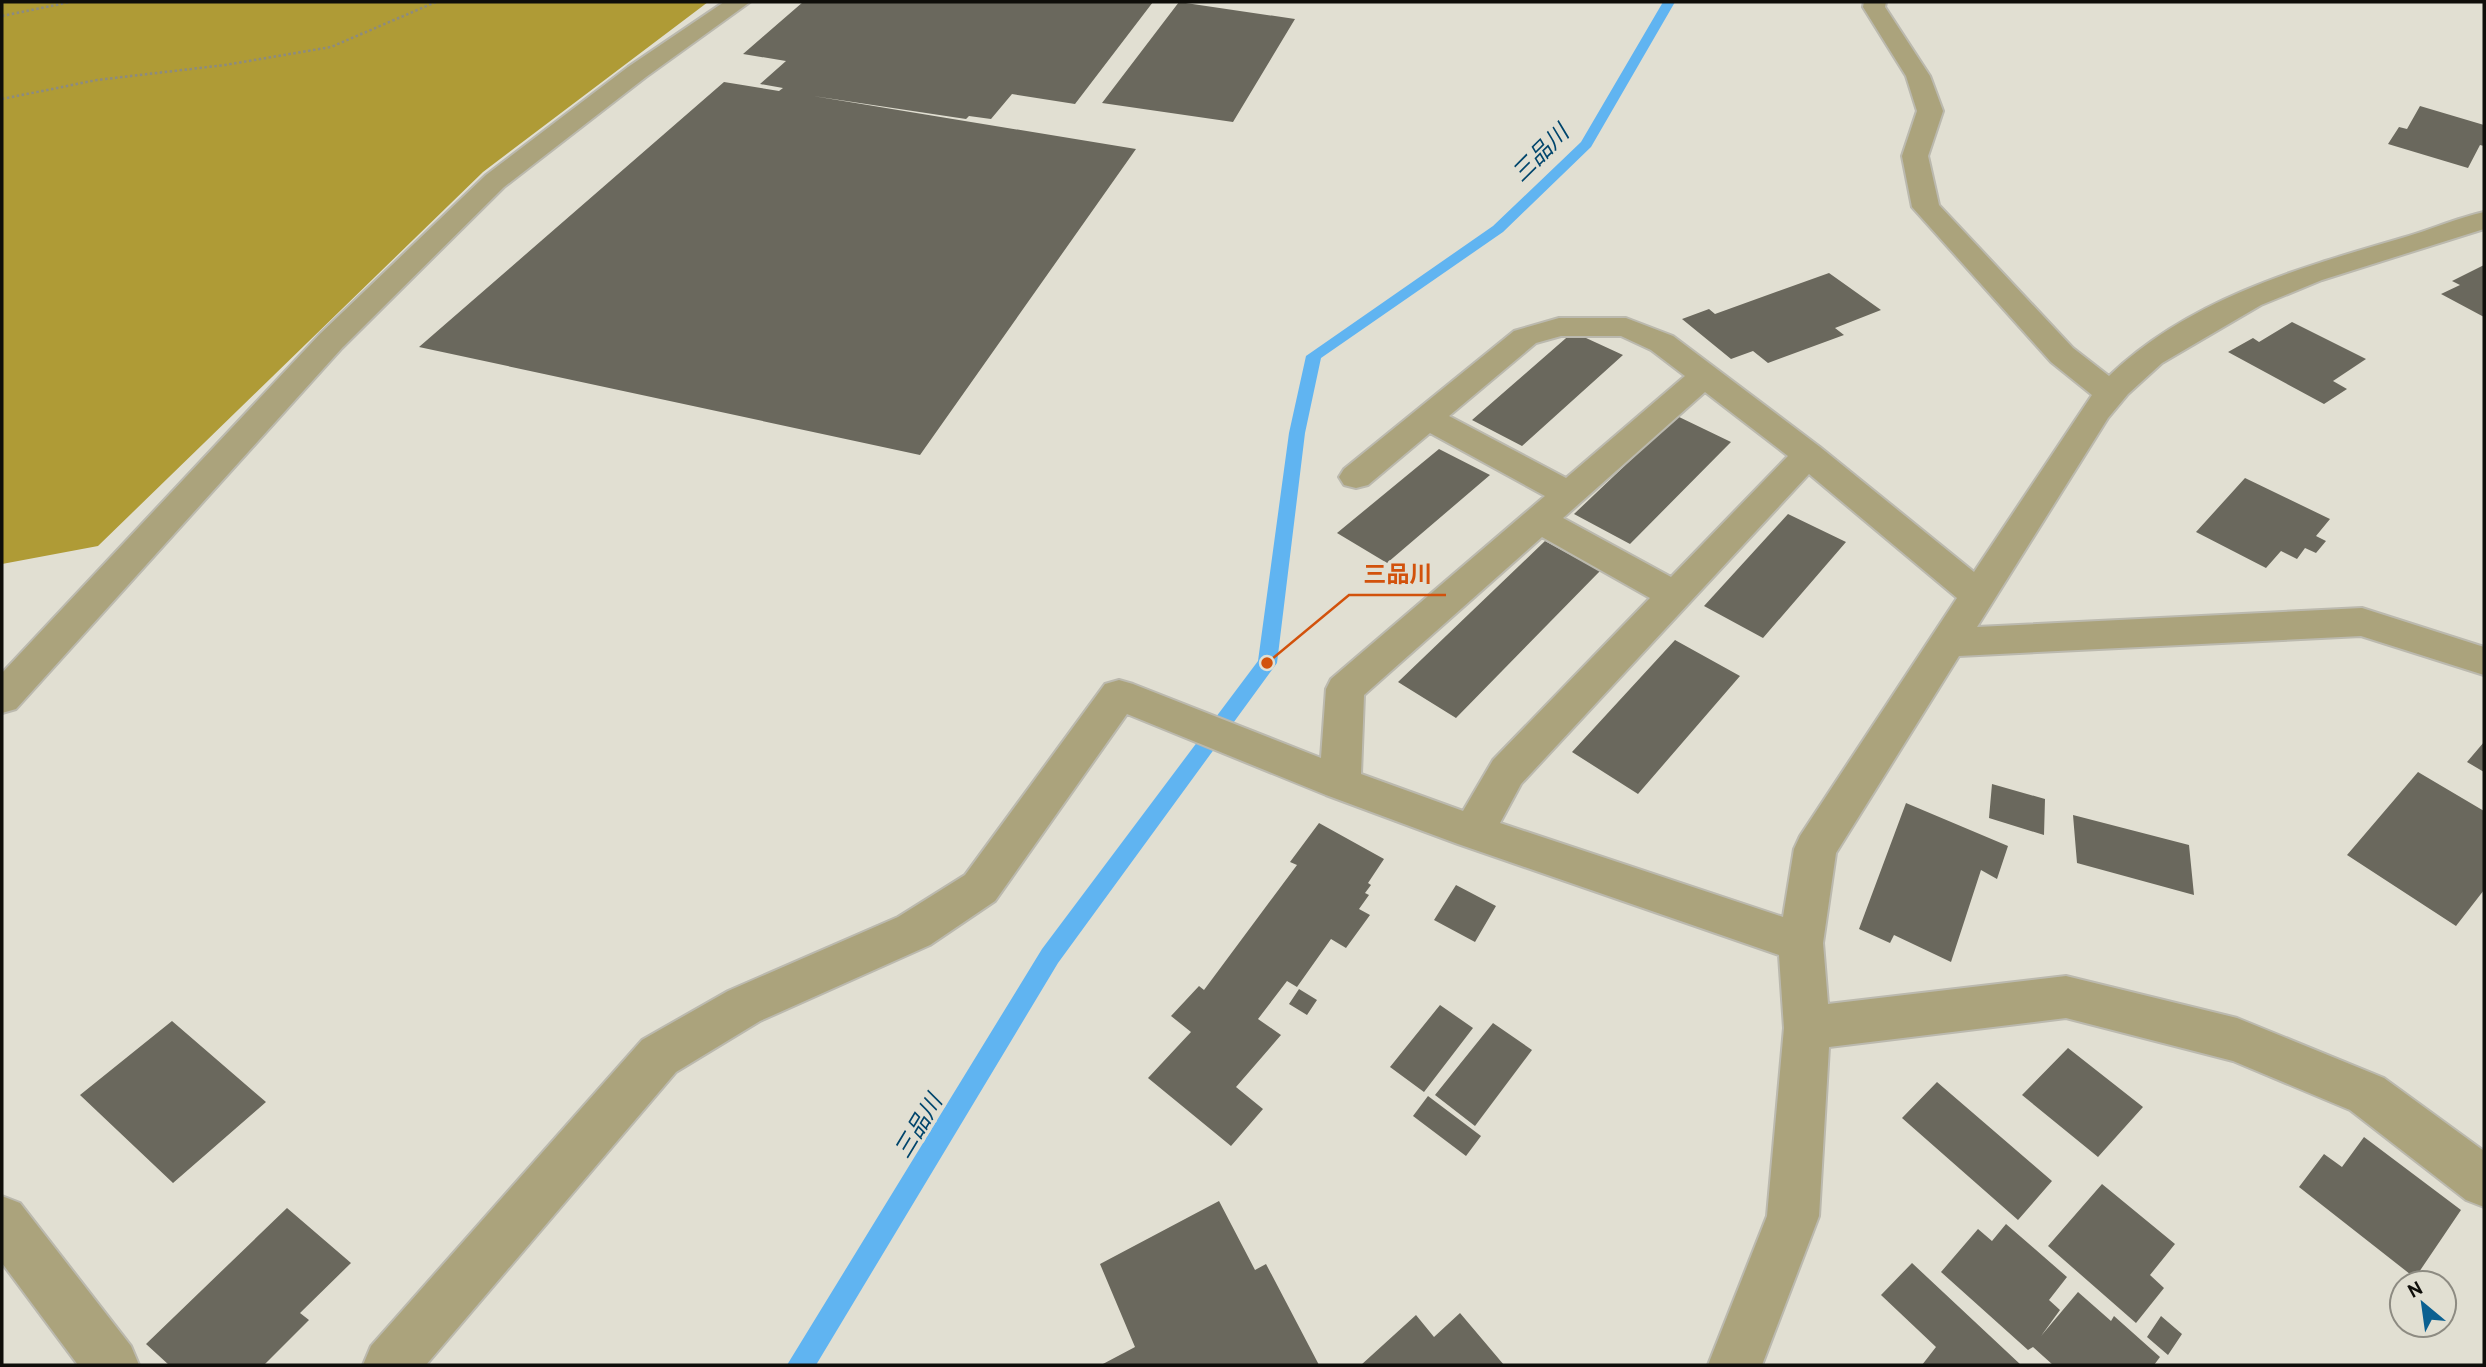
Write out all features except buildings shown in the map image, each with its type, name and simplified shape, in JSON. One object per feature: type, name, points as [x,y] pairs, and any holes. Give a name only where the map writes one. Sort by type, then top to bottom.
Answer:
[{"type":"street","points":[[2,698],[331,341],[495,181],[637,72],[739,2]]},
{"type":"street","points":[[1875,2],[1874,7],[1918,76],[1930,111],[1915,156],[1926,207],[2062,355],[2110,393]]},
{"type":"street","points":[[1735,1365],[1793,1216],[1807,1028],[1801,943],[1815,849],[1946,643],[2110,393],[2148,357],[2245,301],[2286,282],[2436,238],[2484,220]]},
{"type":"street","points":[[1356,477],[1525,337],[1559,327],[1626,327],[1661,343],[1808,455],[1978,595]]},
{"type":"street","points":[[1340,783],[1345,689],[1704,376]]},
{"type":"street","points":[[1427,418],[1569,494]]},
{"type":"street","points":[[1473,832],[1507,772],[1808,455]]},
{"type":"street","points":[[1540,520],[1674,595]]},
{"type":"street","points":[[1946,643],[2362,622],[2484,661]]},
{"type":"street","points":[[390,1365],[659,1056],[744,1006],[914,932],[980,888],[1119,695],[1340,783],[1473,832],[1801,943]]},
{"type":"street","points":[[1807,1028],[2066,998],[2238,1040],[2367,1094],[2484,1182]]},
{"type":"street","points":[[2,1222],[112,1365]]},
{"type":"path","points":[[2,16],[70,2]]},
{"type":"path","points":[[2,99],[97,80],[225,65],[331,47],[436,2]]},
{"type":"shaded area","points":[[2,2],[708,2],[483,172],[98,546],[2,564]]},
{"type":"waterway","name":"三品川","points":[[801,1365],[1050,956],[1267,663],[1297,433],[1314,356],[1498,229],[1586,144],[1669,2]]},
{"type":"place","name":"三品川","points":[[1267,663]]}]
